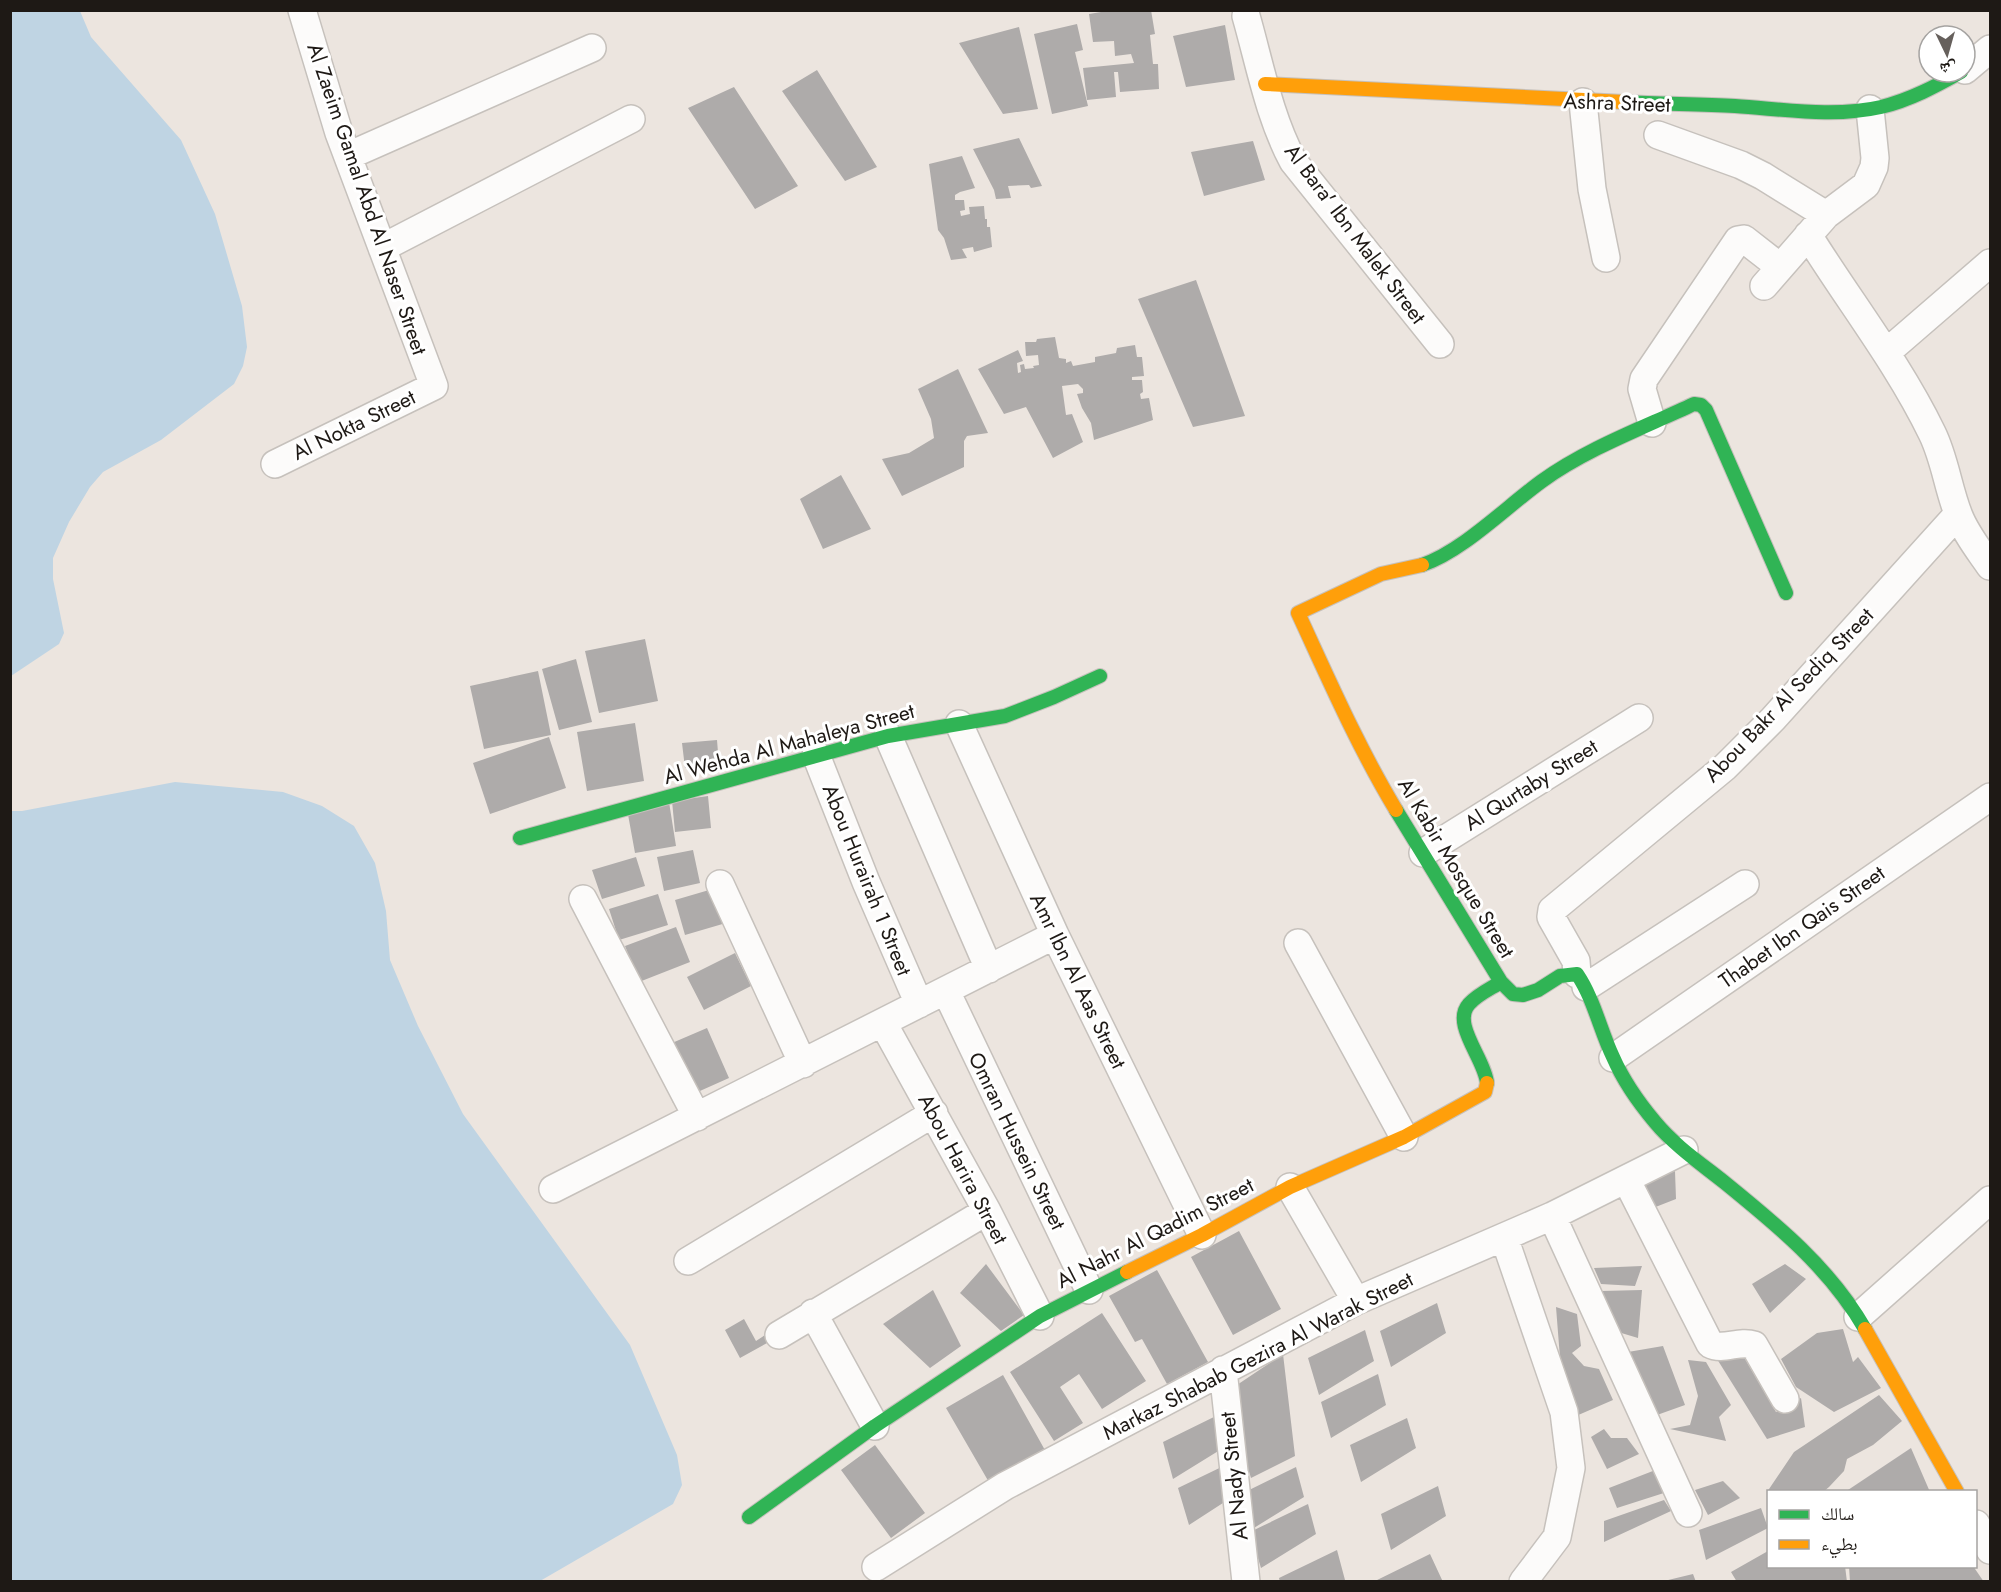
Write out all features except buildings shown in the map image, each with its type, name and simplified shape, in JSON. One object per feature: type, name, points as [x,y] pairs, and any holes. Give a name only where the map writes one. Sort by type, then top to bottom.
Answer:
[{"type":"street","name":"Al Zaeim Gamal Abd Al Naser Street","points":[[302,10],[339,133],[434,386]]},
{"type":"street","name":"Al Bara' Ibn Malek Street","points":[[1246,16],[1282,141],[1293,161],[1440,344]]},
{"type":"street","points":[[348,156],[592,48]]},
{"type":"street","name":"Ashra Street","points":[[1977,60],[1990,49]]},
{"type":"street","name":"Ashra Street","points":[[1265,84],[1584,102],[1734,106],[1815,112],[1870,109],[1919,95],[1939,84]]},
{"type":"street","points":[[1584,102],[1592,189],[1606,258]]},
{"type":"street","points":[[1786,593],[1706,410],[1701,405],[1694,404],[1652,423],[1642,388],[1644,379],[1738,240],[1744,239],[1772,276],[1826,214],[1866,185],[1875,158],[1870,109]]},
{"type":"street","points":[[382,248],[631,118]]},
{"type":"street","points":[[1658,135],[1741,165],[1826,214]]},
{"type":"street","points":[[1808,235],[1887,352],[1933,435],[1958,514],[1965,530],[1990,566]]},
{"type":"street","points":[[1887,352],[1990,263]]},
{"type":"street","name":"Al Nokta Street","points":[[275,464],[434,386]]},
{"type":"street","name":"Al Kabir Mosque Street","points":[[1581,981],[1570,973],[1559,976],[1531,995],[1513,994],[1501,982],[1375,775],[1298,613],[1381,574],[1424,564],[1447,554],[1543,480],[1577,459],[1652,423]]},
{"type":"street","name":"Abou Bakr Al Sediq Street","points":[[1581,981],[1576,960],[1551,917],[1552,910],[1725,767],[1773,718],[1958,514]]},
{"type":"street","name":"Al Wehda Al Mahaleya Street","points":[[520,838],[888,736],[1005,716],[1101,676]]},
{"type":"street","name":"Al Qurtaby Street","points":[[1423,853],[1639,718]]},
{"type":"street","name":"Amr Ibn Al Aas Street","points":[[959,724],[1055,935],[1202,1235]]},
{"type":"street","points":[[888,736],[989,969]]},
{"type":"street","name":"Abou Hurairah 1 Street","points":[[816,755],[866,882],[919,1004]]},
{"type":"street","name":"Thabet Ibn Qais Street","points":[[1613,1058],[1990,797]]},
{"type":"street","points":[[720,884],[803,1064]]},
{"type":"street","points":[[1745,884],[1581,981],[1613,1058],[1633,1092],[1656,1123],[1684,1150],[1783,1230],[1824,1271],[1858,1317],[1956,1490]]},
{"type":"street","points":[[583,899],[697,1117]]},
{"type":"street","points":[[553,1189],[1055,935]]},
{"type":"street","points":[[1298,943],[1404,1137]]},
{"type":"street","name":"Al Nahr Al Qadim Street","points":[[748,1517],[875,1426],[1040,1316],[1202,1235],[1290,1187],[1404,1137],[1485,1092],[1488,1086],[1488,1076],[1469,1038],[1463,1014],[1468,1004],[1501,982]]},
{"type":"street","name":"Omran Hussein Street","points":[[945,991],[1089,1290]]},
{"type":"street","name":"Abou Harira Street","points":[[883,1023],[987,1211],[1040,1316]]},
{"type":"street","points":[[688,1260],[934,1113]]},
{"type":"street","name":"Markaz Shabab Gezira Al Warak Street","points":[[876,1567],[1005,1486],[1356,1301],[1552,1216],[1684,1150]]},
{"type":"street","points":[[1626,1179],[1710,1344],[1718,1347],[1746,1343],[1754,1345],[1785,1399]]},
{"type":"street","points":[[1290,1187],[1356,1301]]},
{"type":"street","points":[[1858,1317],[1990,1200]]},
{"type":"street","points":[[779,1335],[987,1211]]},
{"type":"street","points":[[1552,1216],[1688,1513]]},
{"type":"street","points":[[1504,1237],[1564,1412],[1571,1467],[1557,1537],[1523,1581]]},
{"type":"street","points":[[813,1313],[875,1426]]},
{"type":"street","name":"Al Nady Street","points":[[1223,1370],[1246,1581]]},
{"type":"street","points":[[1977,1526],[1990,1550]]},
{"type":"water","points":[[11,10],[80,11],[91,37],[181,140],[215,214],[242,306],[247,347],[243,366],[234,384],[161,440],[103,472],[90,487],[69,522],[53,558],[53,579],[64,633],[59,644],[11,676]]},
{"type":"water","points":[[175,782],[283,792],[322,806],[354,826],[375,863],[386,911],[390,960],[418,1026],[463,1114],[630,1345],[677,1455],[682,1485],[673,1504],[540,1581],[11,1581],[11,811],[22,811]]},
{"type":"traffic: fast","points":[[1624,102],[1845,112],[1881,107],[1902,101],[1938,84]]},
{"type":"traffic: fast","points":[[1422,565],[1453,550],[1542,481],[1578,458],[1694,404],[1701,405],[1706,410],[1786,593]]},
{"type":"traffic: fast","points":[[520,838],[888,736],[1005,716],[1100,676]]},
{"type":"traffic: fast","points":[[1396,810],[1501,982],[1513,994],[1523,995],[1538,990],[1560,976],[1577,974],[1588,994],[1617,1066],[1649,1115],[1679,1146],[1801,1249],[1836,1286],[1865,1329]]},
{"type":"traffic: fast","points":[[1487,1083],[1466,1031],[1465,1012],[1476,997],[1501,982]]},
{"type":"traffic: fast","points":[[749,1517],[875,1426],[1040,1316],[1127,1272]]},
{"type":"traffic: slow","points":[[1265,84],[1624,102]]},
{"type":"traffic: slow","points":[[1396,810],[1356,738],[1298,613],[1381,574],[1422,565]]},
{"type":"traffic: slow","points":[[1127,1272],[1202,1235],[1290,1187],[1404,1137],[1485,1092],[1487,1083]]},
{"type":"traffic: slow","points":[[1865,1329],[1956,1490]]}]
